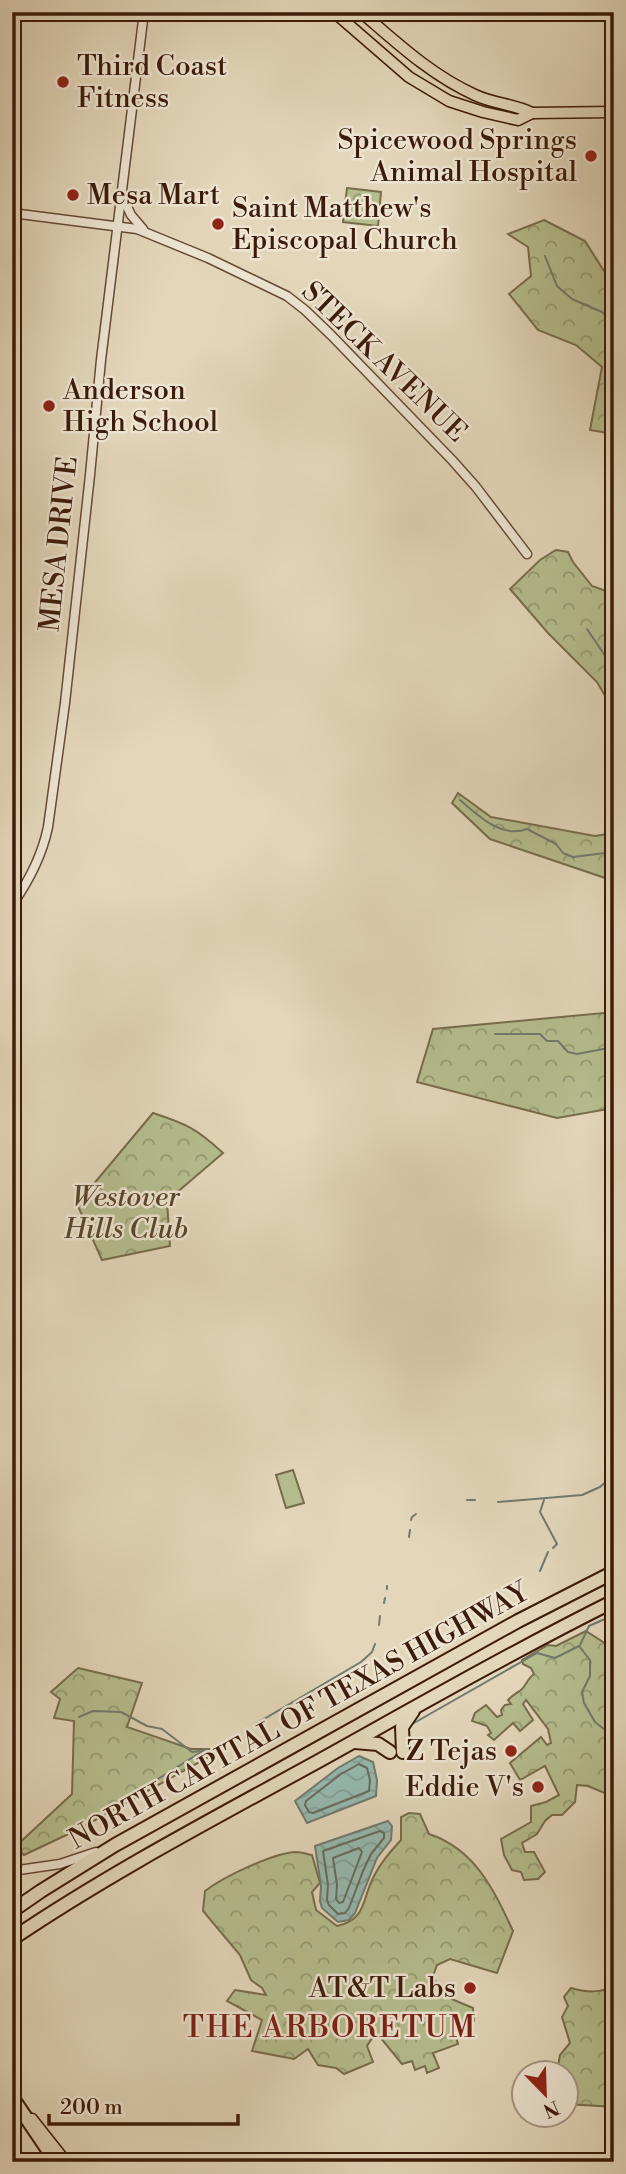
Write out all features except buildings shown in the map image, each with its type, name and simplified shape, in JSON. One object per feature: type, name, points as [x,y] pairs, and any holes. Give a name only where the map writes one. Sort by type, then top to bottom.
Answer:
[{"type":"highway","name":"NORTH CAPITAL OF TEXAS HIGHWAY","points":[[12,1911],[115,1845],[518,1621],[614,1572]]},
{"type":"highway","name":"NORTH CAPITAL OF TEXAS HIGHWAY","points":[[12,1940],[77,1897],[248,1799],[614,1601]]},
{"type":"highway","points":[[352,1742],[372,1742],[397,1752],[402,1727],[416,1707]]},
{"type":"highway","points":[[244,1773],[249,1784],[248,1799]]},
{"type":"highway","points":[[14,2101],[55,2162]]},
{"type":"highway","points":[[12,2154],[23,2162]]},
{"type":"main road","points":[[334,12],[409,77],[449,101],[518,120],[532,113]]},
{"type":"main road","points":[[361,12],[429,69],[474,95],[532,113],[614,112]]},
{"type":"main road","points":[[409,77],[422,75],[429,69]]},
{"type":"main road","points":[[14,2101],[43,2130],[66,2162]]},
{"type":"main road","points":[[12,2144],[23,2162]]},
{"type":"street","name":"MESA DRIVE","points":[[12,905],[37,863],[48,827],[65,703],[101,359],[144,12]]},
{"type":"street","points":[[121,193],[131,215],[145,232]]},
{"type":"street","name":"STECK AVENUE","points":[[12,213],[118,225],[145,232],[287,296],[305,310],[452,460],[527,554]]},
{"type":"street","points":[[12,1871],[60,1864],[115,1845]]},
{"type":"green space","points":[[347,188],[381,192],[378,226],[343,222]]},
{"type":"green space","points":[[544,220],[585,241],[614,287],[614,434],[590,430],[602,367],[576,345],[538,330],[509,294],[531,276],[528,247],[508,234]]},
{"type":"green space","points":[[556,550],[568,552],[592,586],[614,594],[614,711],[597,682],[548,633],[510,589],[540,560]]},
{"type":"green space","points":[[458,793],[491,817],[595,836],[614,833],[614,881],[490,839],[452,803]]},
{"type":"green space","points":[[614,1012],[614,1108],[557,1118],[417,1082],[433,1029]]},
{"type":"green space","name":"Westover Hills Club","points":[[153,1113],[191,1128],[223,1153],[167,1201],[170,1246],[102,1260],[77,1204]]},
{"type":"green space","points":[[293,1470],[304,1503],[286,1508],[276,1475]]},
{"type":"green space","points":[[586,1631],[614,1649],[614,1797],[588,1786],[577,1785],[575,1802],[562,1815],[552,1815],[537,1834],[522,1843],[525,1852],[534,1852],[545,1872],[538,1879],[524,1880],[521,1872],[512,1870],[504,1855],[501,1839],[531,1822],[531,1806],[559,1795],[545,1766],[520,1780],[510,1763],[541,1737],[547,1745],[551,1743],[548,1729],[526,1700],[523,1704],[533,1720],[520,1731],[513,1723],[494,1740],[488,1735],[491,1733],[487,1726],[472,1721],[475,1713],[486,1705],[497,1717],[502,1715],[501,1710],[505,1705],[511,1704],[508,1700],[523,1688],[534,1674],[522,1660],[548,1645],[556,1646]]},
{"type":"green space","points":[[78,1668],[142,1683],[127,1727],[191,1749],[223,1749],[79,1829],[24,1855],[15,1847],[72,1794],[74,1721],[54,1718],[60,1699],[51,1692]]},
{"type":"green space","points":[[409,1813],[420,1814],[429,1834],[445,1841],[471,1860],[490,1886],[513,1931],[497,1973],[450,1959],[437,1965],[433,1976],[442,1995],[473,2008],[474,2021],[454,2030],[458,2044],[433,2053],[439,2068],[427,2073],[425,2066],[415,2070],[412,2061],[402,2064],[380,2037],[373,2037],[367,2046],[373,2062],[344,2074],[336,2068],[318,2065],[308,2049],[294,2059],[252,2051],[262,2020],[227,2001],[235,1990],[266,1995],[262,1988],[251,1980],[240,1955],[203,1911],[205,1891],[262,1861],[286,1853],[304,1853],[312,1855],[320,1883],[312,1892],[316,1910],[337,1926],[347,1923],[359,1913],[377,1871],[401,1840],[401,1817]]},
{"type":"green space","points":[[614,1985],[614,2107],[580,2105],[580,2058],[559,2058],[570,2043],[562,2017],[568,2006],[564,1997],[571,1988],[604,1990]]},
{"type":"water","points":[[359,1756],[373,1762],[377,1780],[376,1796],[307,1823],[295,1801],[338,1768]]},
{"type":"water","points":[[388,1821],[392,1826],[391,1840],[377,1858],[355,1913],[349,1920],[338,1922],[322,1908],[315,1846]]},
{"type":"waterway","points":[[545,256],[557,286],[572,299],[602,312],[614,324]]},
{"type":"waterway","points":[[587,629],[614,669]]},
{"type":"waterway","points":[[460,800],[491,824],[508,831],[527,829],[556,844],[563,853],[573,857],[605,853],[614,856]]},
{"type":"waterway","points":[[495,1034],[540,1034],[547,1041],[558,1041],[568,1052],[577,1054],[614,1047]]},
{"type":"waterway","points":[[498,1502],[582,1495],[600,1487],[614,1475]]},
{"type":"waterway","points":[[467,1500],[475,1500]]},
{"type":"waterway","points":[[544,1500],[540,1512],[557,1544],[553,1548]]},
{"type":"waterway","points":[[411,1520],[416,1514]]},
{"type":"waterway","points":[[409,1537],[410,1530]]},
{"type":"waterway","points":[[540,1571],[548,1552]]},
{"type":"waterway","points":[[384,1603],[385,1598]]},
{"type":"waterway","points":[[580,1645],[589,1626],[614,1615]]},
{"type":"waterway","points":[[379,1625],[380,1616]]},
{"type":"waterway","points":[[254,1725],[361,1662],[372,1652],[375,1644]]},
{"type":"waterway","points":[[414,1723],[537,1653],[555,1658],[579,1646],[590,1660],[590,1676],[582,1692],[584,1703],[595,1722],[614,1737]]},
{"type":"waterway","points":[[79,1717],[93,1711],[121,1712],[147,1726],[162,1729],[192,1752],[201,1751]]},
{"type":"waterway","points":[[142,1789],[206,1749]]},
{"type":"waterway","points":[[609,2059],[606,2040],[614,2031]]},
{"type":"place","name":"Third Coast Fitness","points":[[63,82]]},
{"type":"place","name":"Spicewood Springs Animal Hospital","points":[[591,156]]},
{"type":"place","name":"Mesa Mart","points":[[73,195]]},
{"type":"place","name":"Saint Matthew's Episcopal Church","points":[[218,224]]},
{"type":"place","name":"Anderson High School","points":[[49,406]]},
{"type":"place","name":"Z Tejas","points":[[511,1751]]},
{"type":"place","name":"Eddie V's","points":[[538,1787]]},
{"type":"place","name":"AT&T Labs","points":[[470,1988]]},
{"type":"district","name":"THE ARBORETUM","points":[[330,2028]]}]
